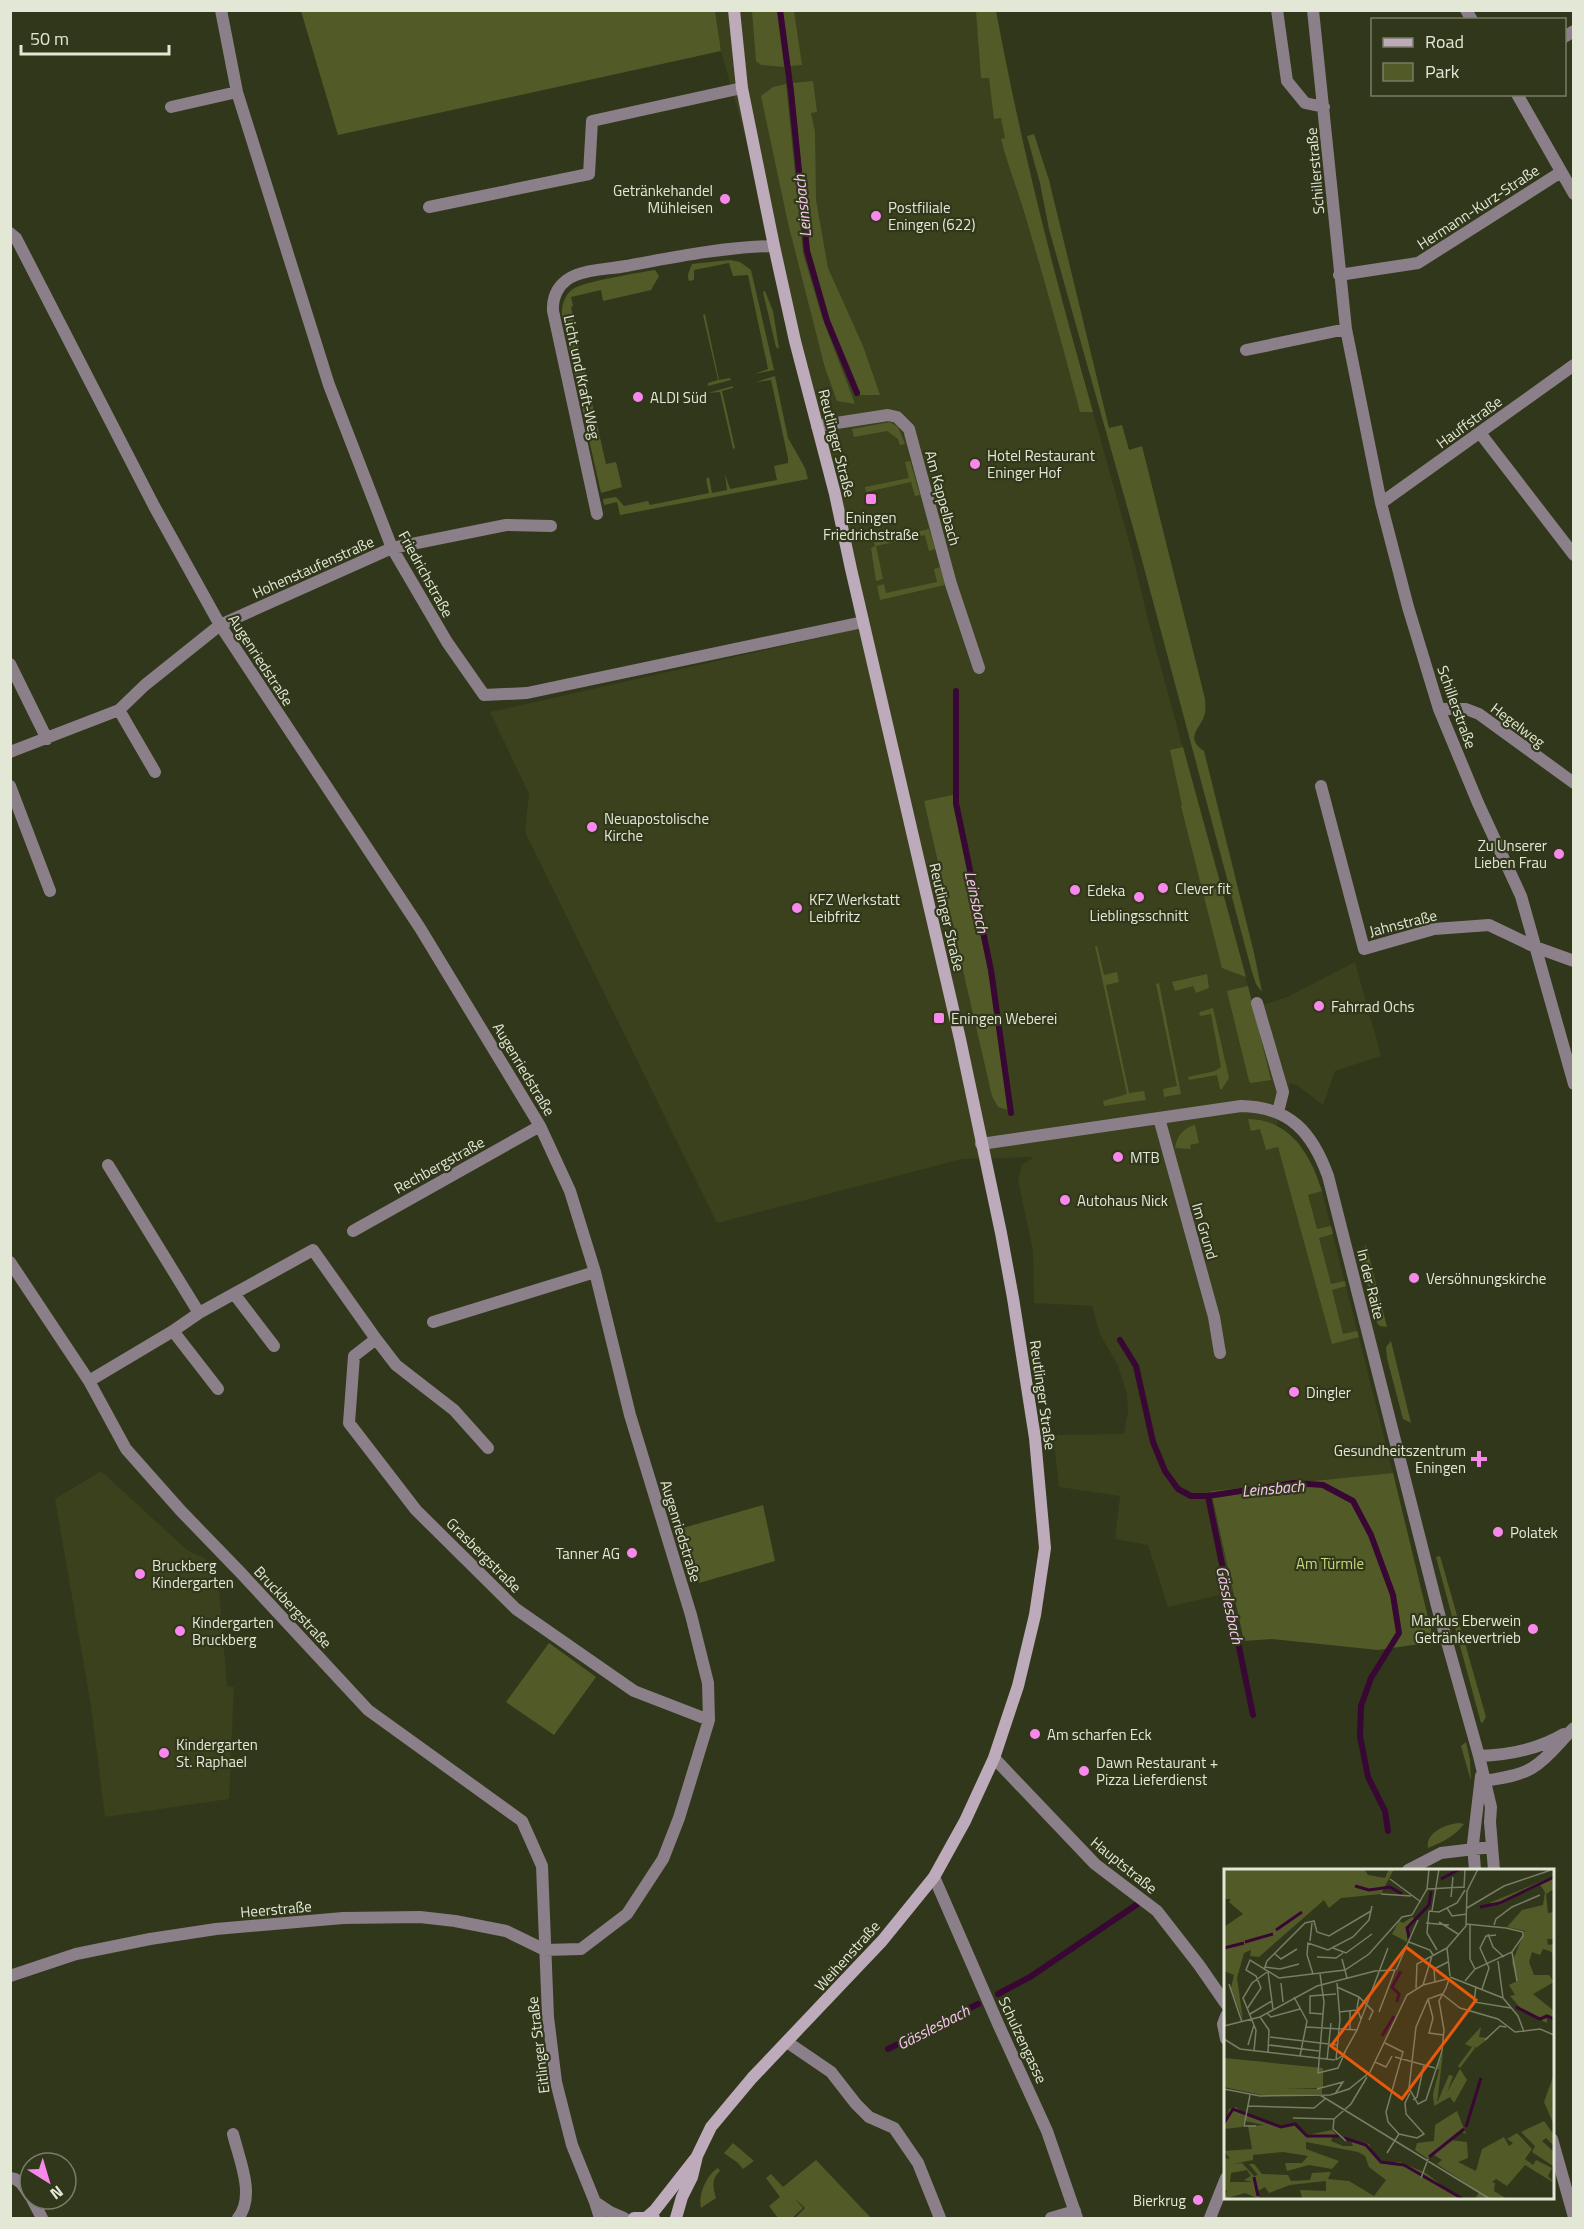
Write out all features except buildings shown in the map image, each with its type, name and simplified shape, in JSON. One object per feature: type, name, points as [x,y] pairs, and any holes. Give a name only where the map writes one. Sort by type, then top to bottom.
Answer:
[{"type":"main road","name":"Reutlinger Straße","points":[[734,10],[742,88],[774,246],[835,494],[960,1038],[1001,1233],[1021,1343],[1041,1492],[1045,1548],[1035,1616],[1023,1665],[994,1758]]},
{"type":"main road","name":"Weihenstraße","points":[[676,2218],[682,2197],[711,2127],[752,2078],[882,1941],[934,1876],[965,1821],[994,1758]]},
{"type":"main road","name":"Weihenstraße","points":[[651,2218],[698,2156]]},
{"type":"main road","points":[[634,2218],[651,2218]]},
{"type":"street","name":"Friedrichstraße","points":[[221,10],[237,92],[329,385],[392,548],[447,642],[484,694],[527,693],[863,622]]},
{"type":"street","points":[[1277,10],[1287,81],[1305,103],[1324,107]]},
{"type":"street","name":"Schillerstraße","points":[[1313,10],[1346,329],[1381,503],[1408,607],[1439,709],[1478,803],[1521,896],[1574,1084]]},
{"type":"street","points":[[429,207],[589,174],[592,121],[742,88]]},
{"type":"street","points":[[171,106],[237,92]]},
{"type":"street","points":[[1518,96],[1574,194]]},
{"type":"street","name":"Hermann-Kurz-Straße","points":[[1340,275],[1418,263],[1561,172]]},
{"type":"street","name":"Augenriedstraße","points":[[10,233],[16,238],[154,506],[220,625],[420,928],[540,1126],[570,1191],[595,1272],[630,1415],[691,1615],[708,1683],[709,1720],[679,1818],[663,1859],[627,1914],[581,1949],[545,1950]]},
{"type":"street","name":"Licht und Kraft-Weg","points":[[597,514],[553,311],[554,297],[558,289],[576,275],[733,248],[774,246]]},
{"type":"street","points":[[1246,350],[1346,329]]},
{"type":"street","name":"Hauffstraße","points":[[1381,503],[1574,365]]},
{"type":"street","name":"Am Kappelbach","points":[[817,426],[888,415],[897,417],[909,429],[946,566],[979,668]]},
{"type":"street","points":[[1480,433],[1574,555]]},
{"type":"street","name":"Hohenstaufenstraße","points":[[10,752],[119,710],[145,685],[220,625],[392,548],[506,525],[551,526]]},
{"type":"street","points":[[10,664],[47,739]]},
{"type":"street","name":"Hegelweg","points":[[1439,709],[1466,709],[1479,714],[1574,783]]},
{"type":"street","points":[[119,710],[155,772]]},
{"type":"street","points":[[10,786],[50,891]]},
{"type":"street","name":"Jahnstraße","points":[[1320,786],[1364,949],[1434,929],[1489,925],[1535,947],[1574,961]]},
{"type":"street","points":[[1257,1003],[1283,1092],[1278,1112]]},
{"type":"street","name":"In der Raite","points":[[981,1144],[1241,1106],[1260,1107],[1278,1112],[1299,1126],[1316,1146],[1328,1176],[1438,1610],[1479,1756],[1482,1778],[1491,1807],[1491,1847],[1494,1869]]},
{"type":"street","name":"Im Grund","points":[[1159,1118],[1210,1300],[1220,1353]]},
{"type":"street","name":"Rechbergstraße","points":[[353,1231],[540,1126]]},
{"type":"street","points":[[108,1165],[199,1314]]},
{"type":"street","points":[[89,1381],[199,1314],[313,1251],[396,1365],[454,1410],[488,1448]]},
{"type":"street","name":"Bruckbergstraße","points":[[10,1262],[89,1381],[126,1449],[181,1511],[368,1710],[522,1821],[542,1866],[545,1950]]},
{"type":"street","points":[[432,1322],[595,1272]]},
{"type":"street","points":[[235,1295],[274,1346]]},
{"type":"street","points":[[173,1331],[219,1389]]},
{"type":"street","name":"Grasbergstraße","points":[[376,1339],[354,1356],[349,1423],[417,1510],[516,1609],[634,1691],[709,1720]]},
{"type":"street","points":[[1479,1756],[1508,1754],[1526,1749],[1558,1738],[1573,1728]]},
{"type":"street","points":[[1475,1869],[1473,1849],[1476,1808],[1482,1778],[1510,1776],[1531,1769],[1550,1753],[1573,1728]]},
{"type":"street","name":"Hauptstraße","points":[[994,1758],[1095,1864],[1157,1911],[1224,2001]]},
{"type":"street","points":[[1410,1869],[1441,1853],[1491,1847]]},
{"type":"street","name":"Schulzengasse","points":[[934,1876],[1047,2131],[1076,2215]]},
{"type":"street","name":"Heerstraße","points":[[10,1976],[76,1954],[150,1939],[216,1929],[343,1918],[420,1917],[454,1921],[506,1931],[545,1950]]},
{"type":"street","name":"Eitlinger Straße","points":[[545,1950],[548,2017],[556,2082],[572,2145],[600,2218]]},
{"type":"street","points":[[787,2042],[831,2072],[869,2117],[894,2128],[918,2163],[940,2218]]},
{"type":"street","points":[[233,2134],[246,2192],[246,2203],[238,2218]]},
{"type":"street","points":[[1554,2146],[1574,2217]]},
{"type":"street","points":[[1210,2218],[1224,2183]]},
{"type":"street","points":[[595,2202],[624,2218]]},
{"type":"street","points":[[1051,2218],[1076,2215]]},
{"type":"shaded area","points":[[715,11],[996,11],[1024,154],[1055,276],[1132,552],[1148,620],[1254,1008],[1287,997],[1355,962],[1381,1056],[1335,1071],[1323,1105],[1297,1085],[1289,1083],[1289,1094],[1276,1126],[1299,1143],[1314,1167],[1393,1473],[1211,1491],[1233,1592],[1168,1607],[1148,1545],[1115,1539],[1120,1496],[1059,1487],[1053,1435],[1124,1434],[1128,1412],[1127,1394],[1118,1366],[1100,1334],[1092,1306],[1034,1303],[1033,1251],[1018,1180],[1022,1165],[1034,1157],[962,1159],[717,1223],[525,832],[529,794],[490,712],[858,629],[777,249],[721,51]]},
{"type":"shaded area","name":"Bruckberg Kindergarten","points":[[101,1471],[187,1550],[206,1559],[219,1589],[227,1686],[234,1687],[229,1799],[105,1817],[91,1706],[55,1499]]},
{"type":"green space","points":[[301,11],[715,11],[721,51],[338,135]]},
{"type":"green space","points":[[752,11],[777,11],[784,67],[761,65],[756,61]]},
{"type":"green space","points":[[783,11],[794,11],[802,65],[790,66]]},
{"type":"green space","points":[[976,11],[996,11],[1016,112],[1040,212],[1093,412],[1080,412],[1040,266],[1001,139],[1005,138],[1001,118],[994,119],[989,78],[981,78]]},
{"type":"green space","points":[[813,81],[817,112],[811,113],[815,132],[816,200],[828,268],[863,346],[880,395],[860,395],[830,320],[810,250],[793,83]]},
{"type":"green space","points":[[786,84],[803,253],[822,317],[855,404],[837,401],[825,368],[788,223],[761,96],[773,87]]},
{"type":"green space","points":[[1034,134],[1049,180],[1109,428],[1122,425],[1129,450],[1142,446],[1205,699],[1205,713],[1194,737],[1198,746],[1204,751],[1262,992],[1252,972],[1139,549],[1049,229],[1040,183],[1027,136]]},
{"type":"green space","points":[[730,260],[740,262],[751,270],[774,370],[754,374],[768,369],[748,275],[733,276],[729,263],[694,270],[694,280],[689,281],[688,279],[692,264]]},
{"type":"green space","points":[[655,270],[659,276],[651,290],[603,301],[601,290],[571,297],[582,360],[580,361],[584,368],[606,464],[616,462],[622,487],[601,493],[562,318],[563,306],[567,295],[579,286]]},
{"type":"green space","points":[[765,291],[773,311],[779,349],[776,347],[763,292]]},
{"type":"green space","points":[[705,314],[719,380],[730,378],[731,380],[708,386],[708,383],[718,380],[703,315]]},
{"type":"green space","points":[[775,376],[788,438],[805,468],[808,479],[620,515],[617,502],[604,505],[603,499],[616,497],[624,506],[648,501],[650,505],[709,493],[706,479],[709,477],[712,493],[727,490],[725,474],[730,489],[777,480],[774,466],[788,463],[788,458],[771,380],[756,382]]},
{"type":"green space","points":[[733,386],[733,388],[722,391],[735,448],[733,449],[720,392],[708,393]]},
{"type":"green space","points":[[890,422],[898,427],[905,444],[900,445],[898,439],[887,431],[854,437],[852,429]]},
{"type":"green space","points":[[910,461],[920,495],[915,496],[911,482],[866,492],[865,487],[909,478],[905,462]]},
{"type":"green space","points":[[929,529],[935,549],[929,551],[925,535],[876,546],[883,579],[876,581],[871,548],[875,546],[874,541]]},
{"type":"green space","points":[[940,567],[945,585],[880,600],[877,586],[884,584],[886,593],[937,582],[934,569]]},
{"type":"green space","points":[[1183,747],[1246,977],[1222,968],[1181,806],[1170,750]]},
{"type":"green space","points":[[953,795],[953,805],[988,970],[1008,1110],[998,1107],[992,1096],[924,801]]},
{"type":"green space","points":[[1095,946],[1097,946],[1104,975],[1117,972],[1119,982],[1106,985],[1129,1093],[1144,1091],[1146,1100],[1104,1106],[1103,1101],[1127,1094]]},
{"type":"green space","points":[[1207,974],[1209,988],[1196,993],[1193,986],[1175,991],[1172,982]]},
{"type":"green space","points":[[1159,983],[1181,1094],[1164,1097],[1163,1089],[1177,1086],[1156,984]]},
{"type":"green space","points":[[1248,986],[1271,1080],[1251,1083],[1227,991]]},
{"type":"green space","points":[[1213,1008],[1229,1078],[1222,1089],[1220,1089],[1217,1075],[1189,1080],[1188,1077],[1215,1071],[1221,1067],[1211,1014],[1201,1016],[1199,1014]]},
{"type":"green space","points":[[1248,1119],[1263,1121],[1288,1133],[1312,1165],[1322,1191],[1308,1195],[1317,1229],[1331,1226],[1333,1234],[1319,1238],[1331,1284],[1345,1281],[1346,1286],[1332,1290],[1343,1334],[1357,1331],[1359,1337],[1332,1344],[1278,1147],[1266,1150],[1260,1129],[1251,1131]]},
{"type":"green space","points":[[1195,1125],[1199,1143],[1190,1145],[1191,1149],[1175,1148],[1181,1133]]},
{"type":"green space","points":[[1366,1245],[1387,1327],[1377,1323],[1360,1255]]},
{"type":"green space","points":[[1391,1341],[1411,1423],[1403,1419],[1387,1358],[1386,1347]]},
{"type":"green space","name":"Am Türmle","points":[[1393,1473],[1434,1642],[1378,1650],[1272,1639],[1244,1641],[1211,1491]]},
{"type":"green space","points":[[763,1505],[775,1561],[699,1583],[683,1528]]},
{"type":"green space","points":[[1440,1556],[1486,1717],[1481,1723],[1436,1557]]},
{"type":"green space","points":[[549,1643],[596,1677],[554,1735],[506,1702]]},
{"type":"green space","points":[[1466,1742],[1470,1760],[1471,1781],[1461,1746]]},
{"type":"green space","points":[[1464,1824],[1456,1832],[1428,1848],[1433,1834],[1443,1827]]},
{"type":"green space","points":[[733,2143],[754,2161],[743,2169],[724,2153]]},
{"type":"green space","points":[[816,2160],[871,2218],[795,2218],[805,2208],[794,2198],[803,2208],[792,2218],[778,2218],[769,2206],[780,2197],[766,2178],[771,2174],[783,2187]]},
{"type":"green space","points":[[718,2168],[720,2171],[714,2183],[716,2198],[701,2208],[704,2186]]},
{"type":"waterway","name":"Leinsbach","points":[[780,10],[791,92],[807,251],[827,321],[857,393]]},
{"type":"waterway","name":"Leinsbach","points":[[956,691],[956,803],[991,970],[1011,1113]]},
{"type":"waterway","name":"Leinsbach","points":[[1120,1340],[1136,1366],[1153,1442],[1165,1471],[1178,1489],[1191,1496],[1208,1496],[1294,1483],[1323,1485],[1353,1501],[1371,1535],[1393,1595],[1399,1633],[1371,1678],[1361,1706],[1360,1736],[1368,1777],[1385,1811],[1388,1831]]},
{"type":"waterway","name":"Gässlesbach","points":[[1208,1496],[1253,1715]]},
{"type":"waterway","name":"Gässlesbach","points":[[998,1994],[1030,1977],[1139,1903]]},
{"type":"waterway","name":"Gässlesbach","points":[[888,2049],[978,2004]]},
{"type":"place","name":"Getränkehandel Mühleisen","points":[[725,199]]},
{"type":"place","name":"Postfiliale Eningen (622)","points":[[876,216]]},
{"type":"place","name":"ALDI Süd","points":[[638,397]]},
{"type":"place","name":"Hotel Restaurant Eninger Hof","points":[[975,464]]},
{"type":"place","name":"Eningen Friedrichstraße","points":[[871,499]]},
{"type":"place","name":"Neuapostolische Kirche","points":[[592,827]]},
{"type":"place","name":"Zu Unserer Lieben Frau","points":[[1559,854]]},
{"type":"place","name":"Clever fit","points":[[1163,888]]},
{"type":"place","name":"Edeka","points":[[1075,890]]},
{"type":"place","name":"Lieblingsschnitt","points":[[1139,897]]},
{"type":"place","name":"KFZ Werkstatt Leibfritz","points":[[797,908]]},
{"type":"place","name":"Fahrrad Ochs","points":[[1319,1006]]},
{"type":"place","name":"Eningen Weberei","points":[[939,1018]]},
{"type":"place","name":"MTB","points":[[1118,1157]]},
{"type":"place","name":"Autohaus Nick","points":[[1065,1200]]},
{"type":"place","name":"Versöhnungskirche","points":[[1414,1278]]},
{"type":"place","name":"Dingler","points":[[1294,1392]]},
{"type":"place","name":"Gesundheitszentrum Eningen","points":[[1479,1459]]},
{"type":"place","name":"Polatek","points":[[1498,1532]]},
{"type":"place","name":"Tanner AG","points":[[632,1553]]},
{"type":"place","name":"Bruckberg Kindergarten","points":[[140,1574]]},
{"type":"place","name":"Markus Eberwein Getränkevertrieb","points":[[1533,1629]]},
{"type":"place","name":"Kindergarten Bruckberg","points":[[180,1631]]},
{"type":"place","name":"Am scharfen Eck","points":[[1035,1734]]},
{"type":"place","name":"Kindergarten St. Raphael","points":[[164,1753]]},
{"type":"place","name":"Dawn Restaurant + Pizza Lieferdienst","points":[[1084,1771]]},
{"type":"place","name":"Bierkrug","points":[[1198,2200]]}]
